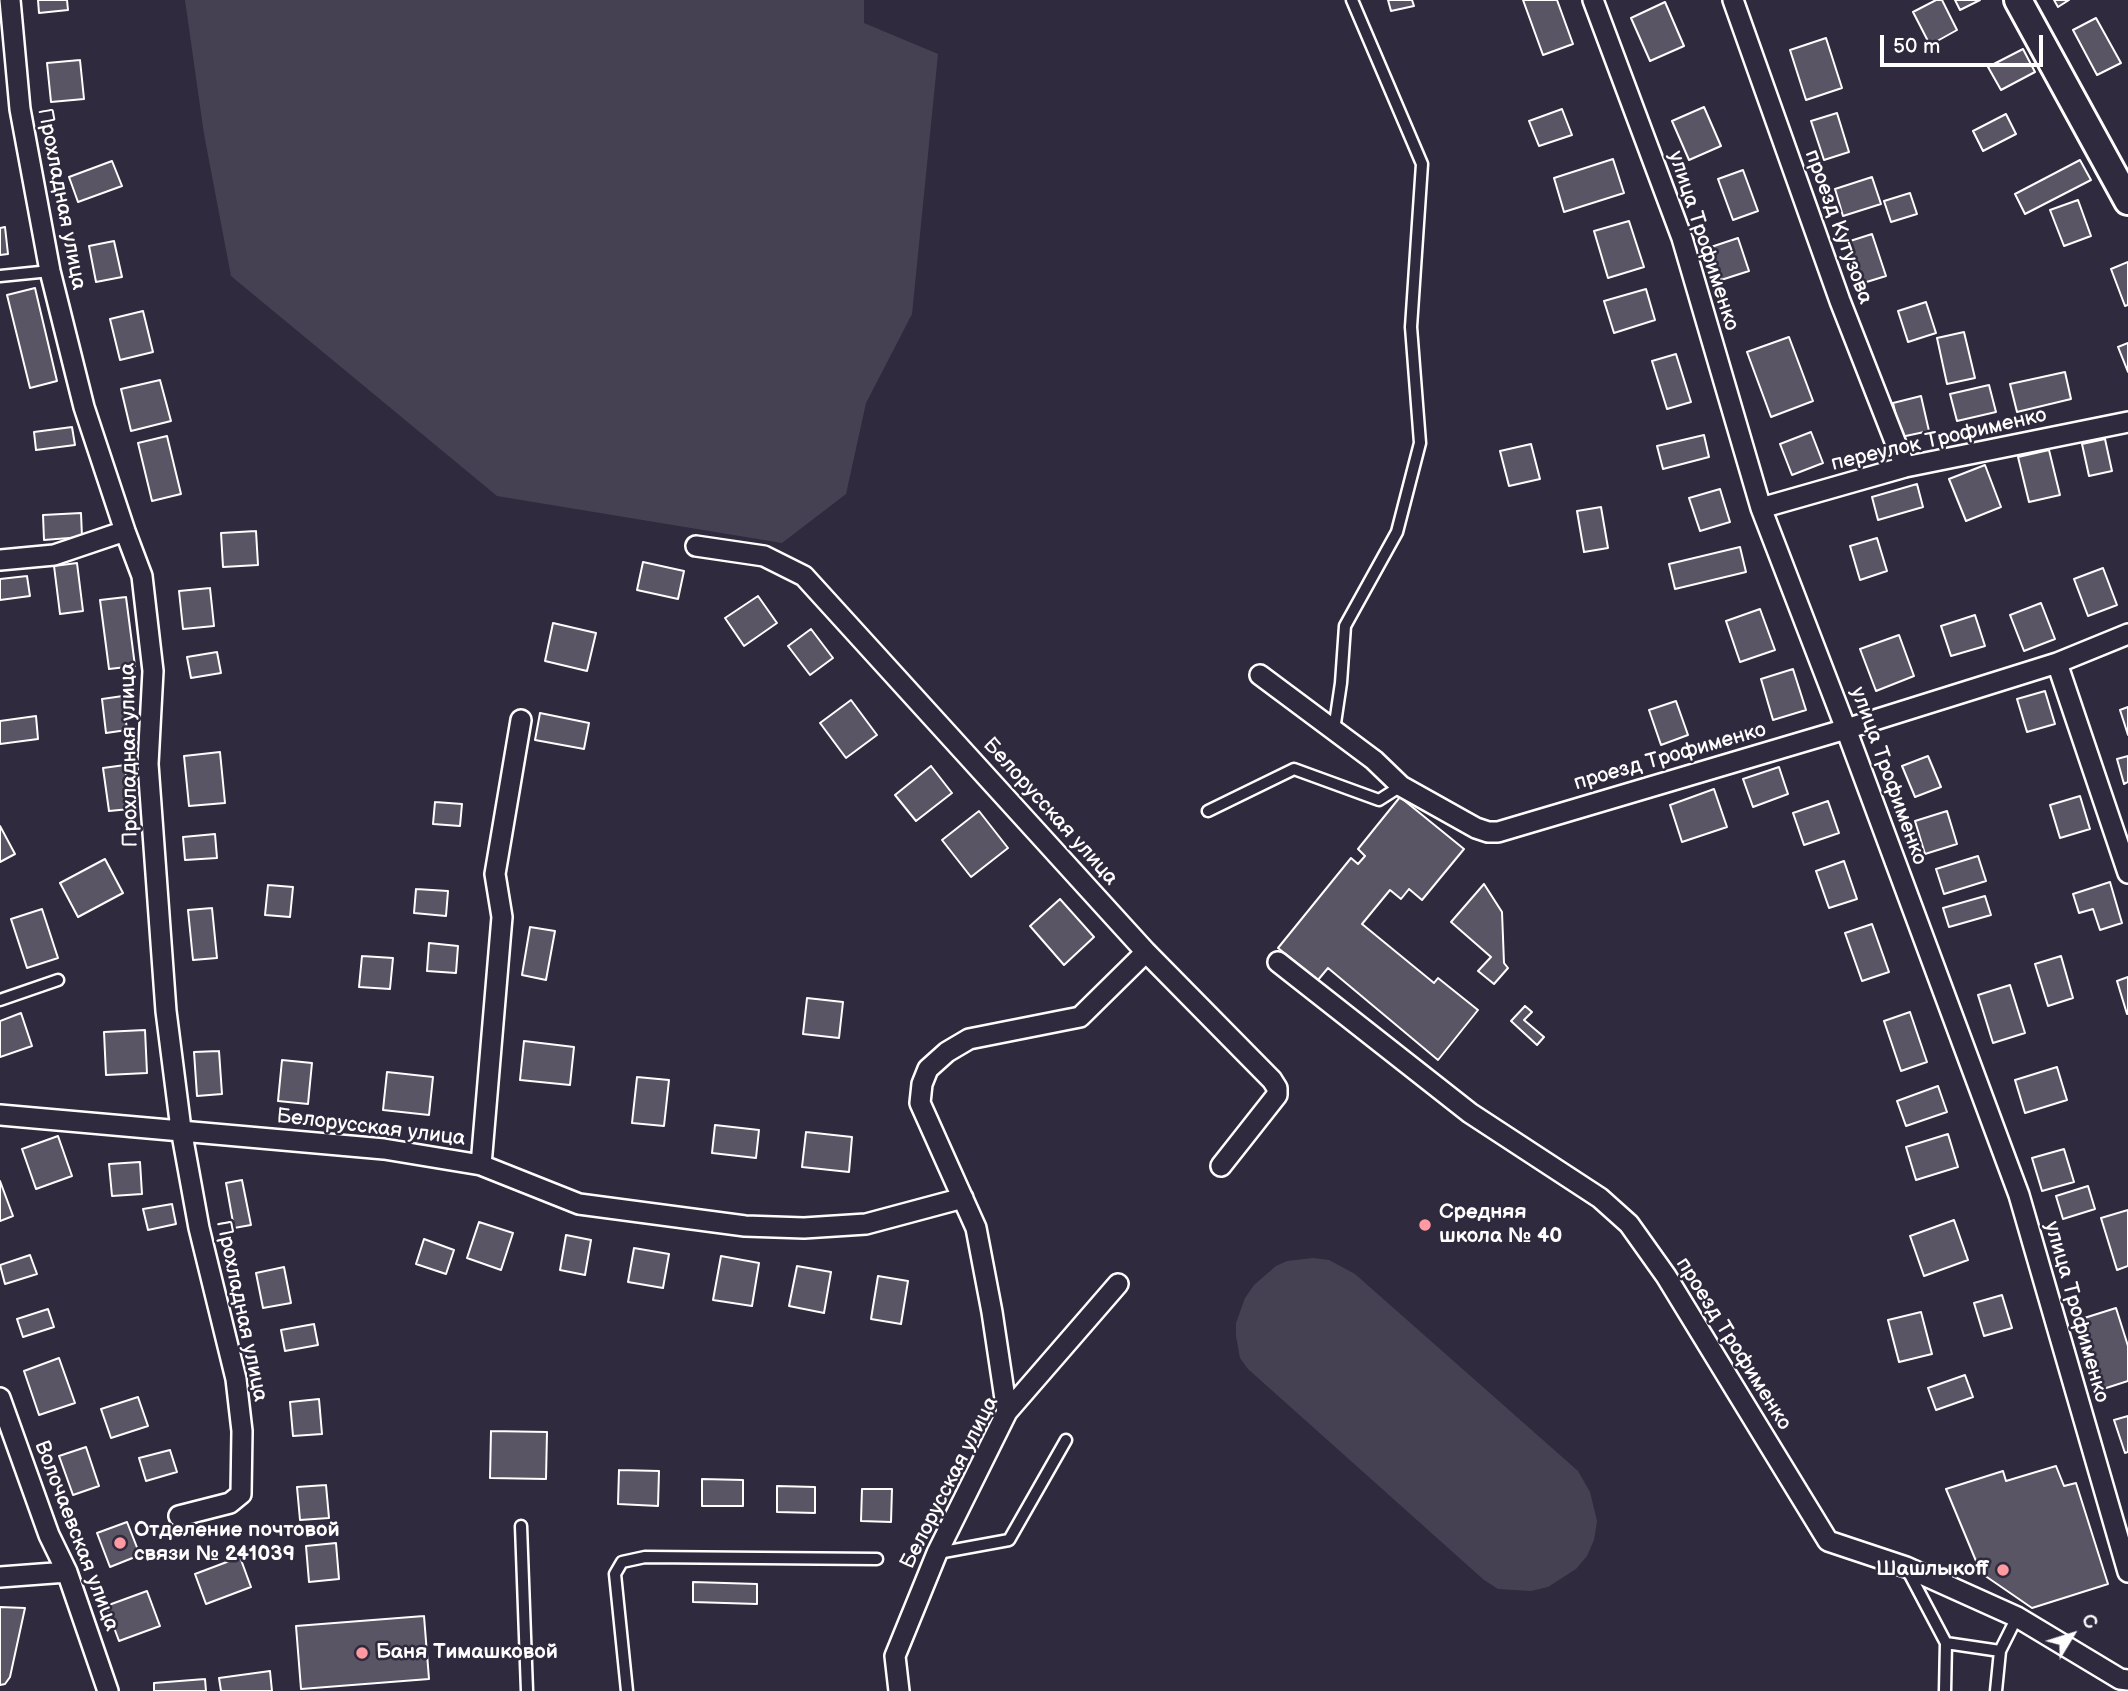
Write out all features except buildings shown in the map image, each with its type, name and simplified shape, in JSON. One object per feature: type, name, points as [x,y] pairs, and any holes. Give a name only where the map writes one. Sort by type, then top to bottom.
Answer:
[{"type":"street","name":"Прохладная улица","points":[[10,0],[20,109],[50,271],[84,407],[142,576],[153,671],[148,764],[166,1011],[181,1129],[199,1228],[236,1379],[242,1431],[241,1494],[230,1503],[179,1516]]},
{"type":"street","name":"улица Трофименко","points":[[1593,0],[1682,238],[1761,508],[2019,1195],[2128,1572]]},
{"type":"street","name":"проезд Кутузова","points":[[1733,0],[1840,301],[1905,467]]},
{"type":"street","points":[[2018,0],[2128,201]]},
{"type":"street","name":"переулок Трофименко","points":[[1761,508],[1905,467],[2128,422]]},
{"type":"street","points":[[0,560],[54,555],[125,531]]},
{"type":"street","name":"Белорусская улица","points":[[696,545],[764,556],[804,576],[1146,953],[1272,1080],[1277,1088],[1277,1095],[1221,1166]]},
{"type":"street","name":"проезд Трофименко","points":[[1260,675],[1374,760],[1401,786],[1476,828],[1497,832],[1846,729],[2057,663],[2128,634]]},
{"type":"street","points":[[2057,663],[2128,873]]},
{"type":"street","points":[[481,1165],[502,917],[495,874],[522,720]]},
{"type":"street","points":[[1007,1412],[976,1228],[920,1103],[922,1084],[928,1069],[947,1052],[969,1039],[1080,1017],[1146,953]]},
{"type":"street","name":"проезд Трофименко","points":[[1278,962],[1470,1113],[1600,1198],[1629,1224],[1666,1276],[1828,1541],[1906,1567],[2017,1617],[2120,1679],[2128,1680]]},
{"type":"street","name":"Белорусская улица","points":[[0,1115],[384,1149],[481,1165],[579,1204],[745,1226],[804,1228],[866,1224],[963,1198]]},
{"type":"street","name":"Белорусская улица","points":[[899,1691],[895,1656],[937,1553],[1007,1412],[1118,1284]]},
{"type":"street","name":"Волочаевская улица","points":[[0,1398],[108,1691]]},
{"type":"street","points":[[0,1577],[66,1572]]},
{"type":"lane","points":[[1334,730],[1345,626],[1397,532],[1420,443],[1411,327],[1422,164],[1352,0]]},
{"type":"lane","points":[[0,276],[50,271]]},
{"type":"lane","points":[[1208,811],[1294,769],[1379,800],[1401,786]]},
{"type":"lane","points":[[0,1000],[58,980]]},
{"type":"lane","points":[[937,1553],[1009,1539],[1066,1440]]},
{"type":"lane","points":[[521,1526],[527,1691]]},
{"type":"lane","points":[[627,1691],[615,1574],[622,1562],[645,1557],[877,1559]]},
{"type":"lane","points":[[1906,1567],[1946,1643],[1945,1691]]},
{"type":"lane","points":[[1996,1691],[2000,1651],[2017,1617]]},
{"type":"lane","points":[[1946,1643],[2000,1651]]},
{"type":"shaded area","points":[[185,0],[864,0],[864,23],[938,54],[912,314],[866,403],[846,494],[782,543],[497,496],[231,276],[204,134]]},
{"type":"shaded area","points":[[1313,1258],[1329,1260],[1355,1274],[1578,1471],[1590,1492],[1597,1521],[1594,1540],[1587,1556],[1576,1569],[1548,1587],[1531,1591],[1498,1589],[1484,1580],[1248,1369],[1240,1358],[1236,1336],[1236,1323],[1245,1298],[1254,1285],[1276,1266],[1287,1261]]},
{"type":"place","name":"Средняя школа № 40","points":[[1425,1225]]},
{"type":"place","name":"Отделение почтовой связи № 241039","points":[[120,1543]]},
{"type":"place","name":"Шашлыкоff","points":[[2003,1570]]},
{"type":"place","name":"Баня Тимашковой","points":[[362,1653]]}]
